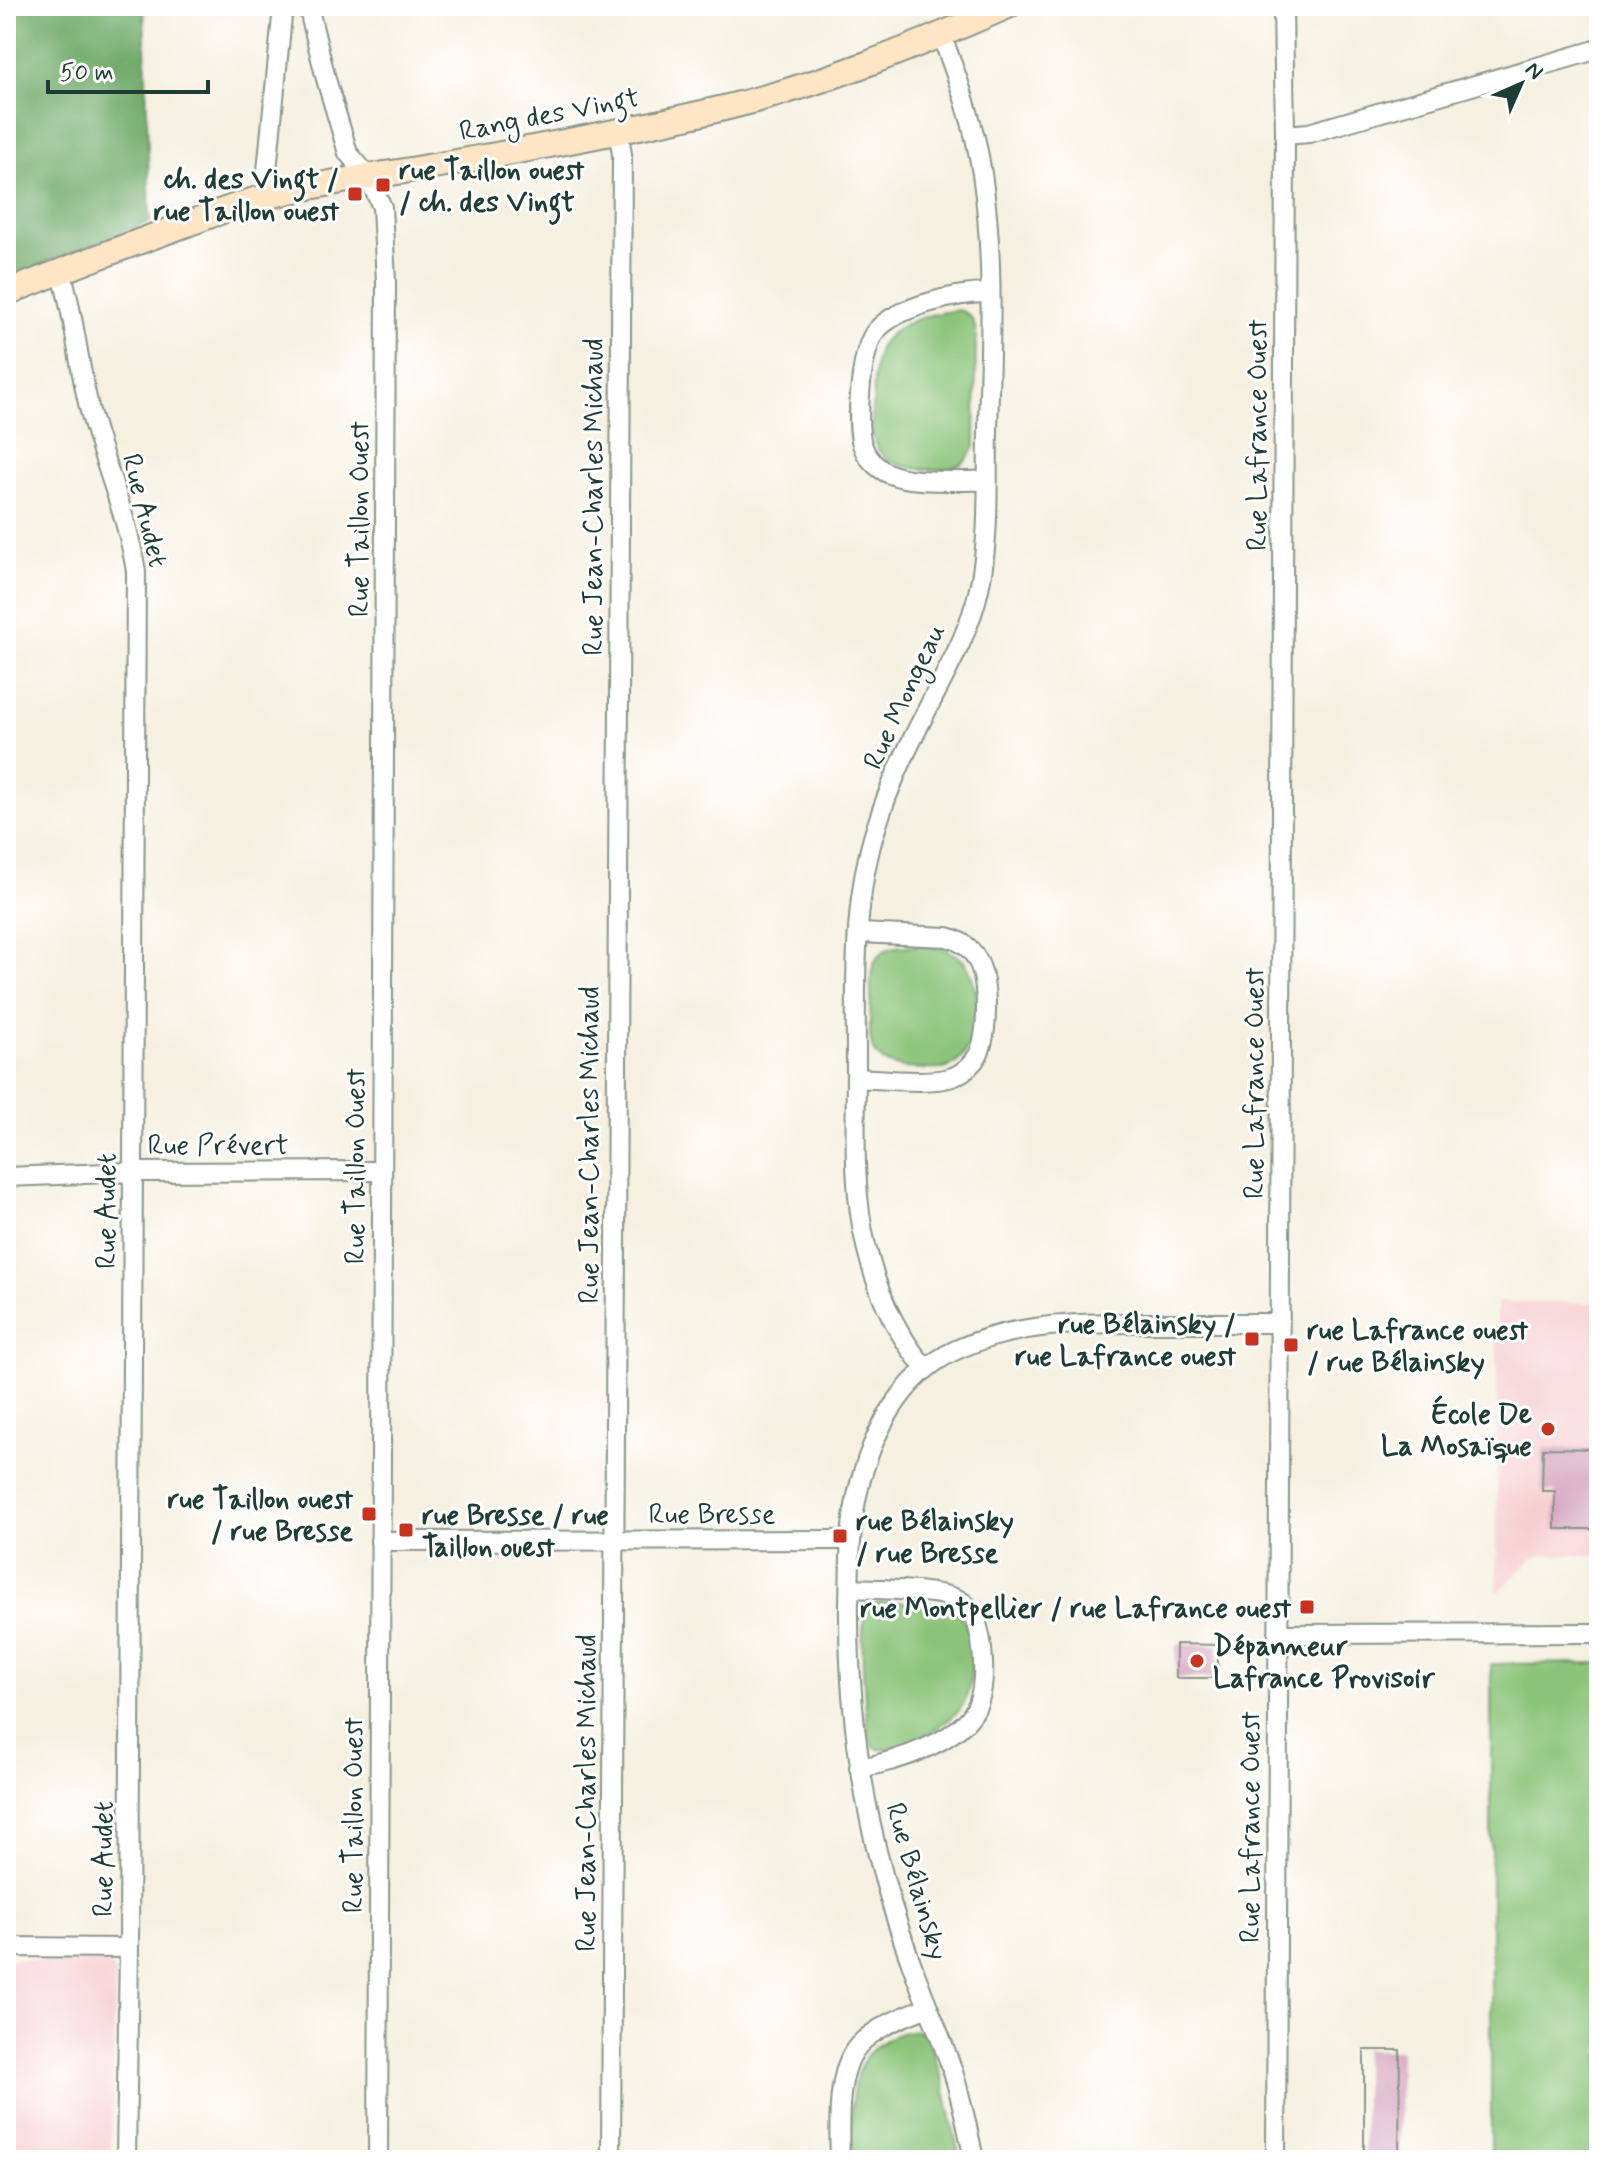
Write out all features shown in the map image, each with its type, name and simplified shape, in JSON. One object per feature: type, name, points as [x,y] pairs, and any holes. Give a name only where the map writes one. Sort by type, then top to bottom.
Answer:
[{"type":"street","points":[[271,196],[267,171],[283,6]]},
{"type":"street","name":"Rue Taillon Ouest","points":[[308,6],[348,153],[368,176],[382,207],[386,281],[378,2160]]},
{"type":"street","name":"Rang des Vingt","points":[[6,293],[163,232],[271,196],[618,130],[789,90],[849,71],[1008,6]]},
{"type":"street","name":"Rue Lafrance Ouest","points":[[1276,2160],[1285,135],[1283,6]]},
{"type":"street","name":"Rue Mongeau","points":[[926,1369],[893,1323],[881,1297],[865,1243],[857,1181],[856,1078],[859,933],[866,870],[875,829],[904,756],[960,645],[976,601],[983,554],[989,293],[985,196],[978,150],[964,97],[941,34]]},
{"type":"street","points":[[1285,135],[1309,133],[1599,49]]},
{"type":"street","name":"Rue Jean-Charles Michaud","points":[[611,2160],[622,154],[618,130]]},
{"type":"street","name":"Rue Audet","points":[[61,271],[70,300],[87,399],[126,523],[136,572],[126,2160]]},
{"type":"street","points":[[987,481],[890,475],[877,467],[868,456],[861,442],[860,426],[863,363],[876,331],[917,307],[958,295],[989,293]]},
{"type":"street","points":[[856,1078],[935,1080],[956,1075],[978,1055],[983,1042],[986,1012],[981,968],[971,950],[960,942],[934,935],[859,933]]},
{"type":"street","name":"Rue Prévert","points":[[6,1177],[134,1172],[381,1171]]},
{"type":"street","name":"Rue Bélainsky","points":[[974,2160],[954,2075],[904,1943],[883,1875],[859,1768],[851,1685],[851,1540],[859,1488],[874,1442],[894,1405],[926,1369],[947,1354],[985,1338],[1029,1328],[1119,1323],[1279,1323]]},
{"type":"street","name":"Rue Bresse","points":[[380,1541],[851,1540]]},
{"type":"street","name":"Rue Bélainsky","points":[[850,1588],[915,1592],[958,1599],[969,1607],[976,1619],[982,1656],[980,1699],[964,1725],[917,1751],[859,1768]]},
{"type":"street","points":[[1278,1634],[1599,1633]]},
{"type":"street","points":[[6,1947],[129,1948]]},
{"type":"street","points":[[840,2160],[842,2097],[847,2066],[854,2052],[864,2041],[888,2026],[928,2007]]},
{"type":"shaded area","name":"École De La Mosaïque","points":[[1497,1302],[1599,1303],[1599,1555],[1537,1557],[1497,1593]]},
{"type":"shaded area","points":[[6,1356],[11,1356],[6,1681]]},
{"type":"shaded area","points":[[6,1959],[101,1961],[112,1967],[115,1974],[111,2160],[6,2160]]},
{"type":"green space","points":[[6,6],[144,6],[150,222],[6,278]]},
{"type":"green space","points":[[959,310],[971,318],[976,333],[974,449],[969,457],[951,468],[929,470],[894,462],[879,451],[872,434],[877,355],[889,335],[899,328],[923,317]]},
{"type":"green space","points":[[905,946],[933,947],[952,952],[967,966],[973,981],[976,1018],[972,1036],[965,1052],[955,1063],[942,1069],[891,1065],[881,1060],[872,1044],[873,966],[884,952]]},
{"type":"green space","points":[[881,1602],[929,1604],[954,1610],[968,1629],[972,1657],[969,1686],[961,1708],[945,1723],[920,1737],[895,1747],[883,1748],[874,1747],[869,1737],[863,1655],[867,1610]]},
{"type":"green space","points":[[1599,1663],[1599,2160],[1491,2160],[1491,1664]]},
{"type":"green space","points":[[917,2030],[927,2036],[943,2081],[960,2160],[852,2160],[851,2110],[863,2062],[873,2049],[887,2039]]},
{"type":"building","points":[[1543,1448],[1599,1449],[1599,1529],[1555,1529],[1555,1491],[1542,1491]]},
{"type":"building","name":"Dépanneur Lafrance Provisoir","points":[[1176,1644],[1218,1645],[1218,1678],[1176,1678]]},
{"type":"building","points":[[1364,2050],[1400,2050],[1399,2156],[1364,2156]]},
{"type":"place","name":"rue Taillon ouest / ch. des Vingt","points":[[383,185]]},
{"type":"place","name":"ch. des Vingt / rue Taillon ouest","points":[[355,194]]},
{"type":"place","name":"rue Bélainsky / rue Lafrance ouest","points":[[1252,1339]]},
{"type":"place","name":"rue Lafrance ouest / rue Bélainsky","points":[[1291,1345]]},
{"type":"place","name":"École De La Mosaïque","points":[[1548,1429]]},
{"type":"place","name":"rue Taillon ouest / rue Bresse","points":[[369,1514]]},
{"type":"place","name":"rue Bresse / rue Taillon ouest","points":[[406,1530]]},
{"type":"place","name":"rue Bélainsky / rue Bresse","points":[[840,1536]]},
{"type":"place","name":"rue Montpellier / rue Lafrance ouest","points":[[1307,1607]]},
{"type":"place","name":"Dépanneur Lafrance Provisoir","points":[[1197,1661]]}]
